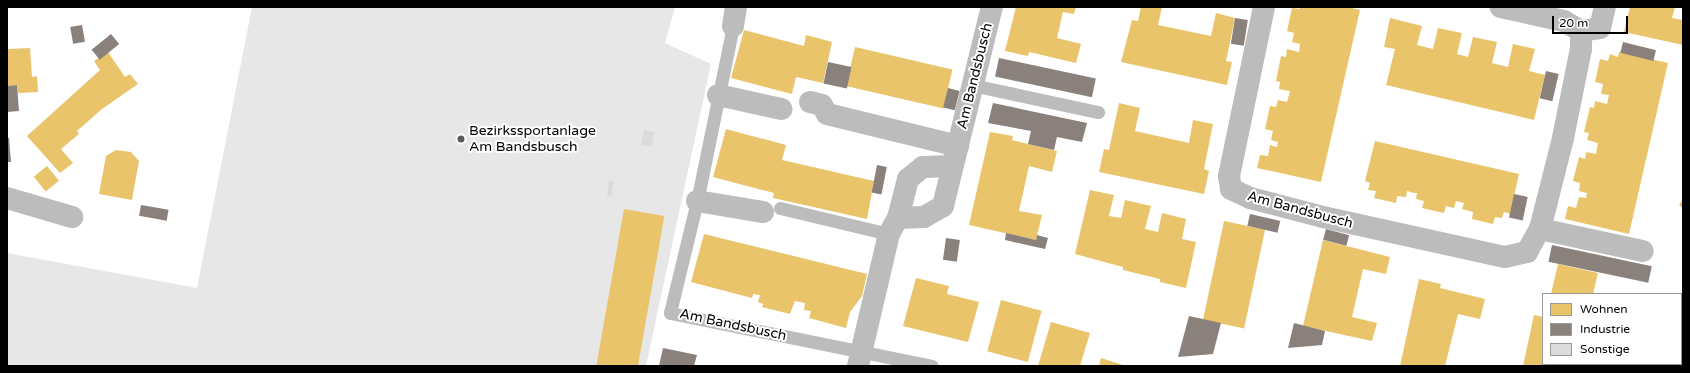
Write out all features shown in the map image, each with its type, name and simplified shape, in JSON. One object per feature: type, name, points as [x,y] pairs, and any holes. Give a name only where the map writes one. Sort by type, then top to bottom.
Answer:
[{"type":"street","name":"Am Bandsbusch","points":[[894,226],[924,217],[943,206],[992,7]]},
{"type":"street","name":"Am Bandsbusch","points":[[1264,7],[1229,176],[1231,189],[1250,198],[1323,217],[1505,257],[1527,252],[1540,229],[1563,138],[1582,50],[1581,31]]},
{"type":"street","points":[[1500,7],[1564,21],[1581,31],[1600,28],[1605,7]]},
{"type":"street","points":[[718,95],[782,109]]},
{"type":"street","name":"Am Bandsbusch","points":[[810,102],[822,105],[827,114],[955,156]]},
{"type":"street","points":[[860,359],[894,226],[908,179],[923,167],[955,156]]},
{"type":"street","points":[[7,198],[72,217]]},
{"type":"street","name":"Am Bandsbusch","points":[[697,201],[772,210]]},
{"type":"street","points":[[1540,229],[1643,251]]},
{"type":"lane","name":"Am Bandsbusch","points":[[735,17],[697,201],[670,312],[860,359]]},
{"type":"lane","points":[[972,85],[1098,112]]},
{"type":"lane","name":"Am Bandsbusch","points":[[772,210],[894,226]]},
{"type":"lane","points":[[860,359],[932,366]]},
{"type":"shaded area","name":"Bezirkssportanlage Am Bandsbusch","points":[[252,7],[675,7],[665,43],[711,64],[646,366],[7,366],[7,253],[197,288]]},
{"type":"building: Wohnen","points":[[1016,7],[1076,7],[1074,14],[1063,12],[1057,38],[1081,44],[1076,63],[1029,52],[1028,56],[1005,51]]},
{"type":"building: Wohnen","points":[[1141,7],[1162,7],[1158,25],[1211,36],[1216,13],[1235,18],[1226,61],[1232,62],[1227,85],[1121,62],[1132,20],[1138,21]]},
{"type":"building: Wohnen","points":[[1300,7],[1348,7],[1360,10],[1321,182],[1257,168],[1260,155],[1268,156],[1270,145],[1277,147],[1278,142],[1271,140],[1273,131],[1265,129],[1270,106],[1276,107],[1278,100],[1287,102],[1290,91],[1279,89],[1280,82],[1276,81],[1281,56],[1286,57],[1287,49],[1299,52],[1300,44],[1292,42],[1294,33],[1287,31],[1292,8],[1300,9]]},
{"type":"building: Wohnen","points":[[1630,7],[1675,7],[1672,18],[1683,20],[1683,45],[1624,32]]},
{"type":"building: Wohnen","points":[[1390,18],[1422,26],[1417,45],[1433,49],[1438,28],[1462,33],[1457,54],[1468,57],[1473,37],[1497,42],[1492,63],[1508,67],[1513,44],[1535,49],[1529,71],[1545,75],[1534,120],[1386,85],[1395,49],[1384,47]]},
{"type":"building: Wohnen","points":[[744,30],[804,46],[806,35],[832,42],[823,83],[796,77],[792,94],[731,78]]},
{"type":"building: Wohnen","points":[[855,47],[952,69],[943,108],[846,86]]},
{"type":"building: Wohnen","points":[[30,48],[32,77],[37,76],[38,92],[18,93],[17,85],[7,86],[7,49]]},
{"type":"building: Wohnen","points":[[108,52],[125,77],[130,74],[138,84],[102,109],[77,131],[79,134],[61,149],[73,163],[60,173],[27,136],[100,70],[94,61]]},
{"type":"building: Wohnen","points":[[1619,52],[1668,63],[1629,234],[1565,219],[1568,206],[1576,208],[1579,197],[1586,198],[1587,193],[1579,191],[1580,183],[1573,181],[1579,157],[1585,159],[1586,152],[1596,154],[1598,143],[1587,140],[1589,133],[1584,132],[1590,107],[1594,108],[1595,101],[1607,104],[1609,95],[1601,94],[1603,84],[1595,82],[1600,59],[1608,61],[1610,54],[1618,57]]},
{"type":"building: Wohnen","points":[[1119,103],[1140,108],[1135,131],[1189,143],[1193,120],[1213,124],[1204,169],[1209,171],[1204,194],[1099,172],[1104,149],[1109,150]]},
{"type":"building: Wohnen","points":[[726,129],[786,145],[782,160],[874,181],[867,219],[773,198],[774,193],[713,177]]},
{"type":"building: Wohnen","points":[[990,132],[1013,136],[1012,140],[1057,151],[1052,172],[1029,166],[1019,211],[1042,215],[1036,240],[969,225]]},
{"type":"building: Wohnen","points":[[1375,141],[1519,174],[1510,214],[1504,212],[1502,218],[1495,217],[1493,224],[1472,219],[1473,212],[1462,209],[1464,203],[1456,201],[1454,208],[1446,206],[1444,213],[1422,208],[1424,201],[1416,199],[1417,193],[1407,191],[1406,197],[1397,196],[1396,203],[1374,198],[1376,191],[1368,190],[1370,183],[1365,181]]},
{"type":"building: Wohnen","points":[[116,150],[131,152],[139,161],[132,200],[99,194],[106,156]]},
{"type":"building: Wohnen","points":[[47,166],[59,181],[46,191],[34,177]]},
{"type":"building: Wohnen","points":[[1090,190],[1114,195],[1109,216],[1121,218],[1125,200],[1151,206],[1145,229],[1158,232],[1162,213],[1186,219],[1182,239],[1196,242],[1186,288],[1160,282],[1160,279],[1123,270],[1123,267],[1075,254]]},
{"type":"building: Wohnen","points":[[1683,199],[1683,208],[1679,205]]},
{"type":"building: Wohnen","points":[[624,209],[664,216],[638,366],[596,366]]},
{"type":"building: Wohnen","points":[[1224,221],[1265,230],[1244,329],[1203,320]]},
{"type":"building: Wohnen","points":[[704,234],[867,274],[862,296],[850,312],[846,328],[809,318],[811,311],[804,310],[805,303],[795,301],[790,314],[762,307],[763,304],[758,302],[760,295],[753,294],[752,298],[691,282]]},
{"type":"building: Wohnen","points":[[1323,240],[1390,257],[1386,274],[1363,269],[1352,317],[1377,323],[1372,341],[1303,326]]},
{"type":"building: Wohnen","points":[[1558,264],[1598,273],[1593,293],[1551,293]]},
{"type":"building: Wohnen","points":[[916,278],[949,286],[947,294],[979,302],[968,342],[903,326]]},
{"type":"building: Wohnen","points":[[1419,279],[1441,284],[1440,288],[1485,299],[1480,319],[1458,314],[1445,366],[1400,366]]},
{"type":"building: Wohnen","points":[[1001,300],[1042,311],[1028,362],[987,351]]},
{"type":"building: Wohnen","points":[[1534,315],[1542,317],[1542,365],[1565,366],[1523,366]]},
{"type":"building: Wohnen","points":[[1051,322],[1090,333],[1080,366],[1038,366]]},
{"type":"building: Wohnen","points":[[1101,358],[1126,366],[1099,366]]},
{"type":"building: Industrie","points":[[1235,18],[1248,20],[1244,46],[1231,44]]},
{"type":"building: Industrie","points":[[82,25],[85,42],[73,44],[70,27]]},
{"type":"building: Industrie","points":[[111,34],[119,44],[100,60],[92,50]]},
{"type":"building: Industrie","points":[[1623,42],[1656,50],[1653,61],[1620,53]]},
{"type":"building: Industrie","points":[[999,58],[1096,79],[1092,97],[995,77]]},
{"type":"building: Industrie","points":[[828,62],[851,67],[847,89],[823,84]]},
{"type":"building: Industrie","points":[[1546,71],[1559,74],[1552,101],[1540,98]]},
{"type":"building: Industrie","points":[[17,85],[19,111],[7,112],[7,86]]},
{"type":"building: Industrie","points":[[948,88],[960,91],[955,110],[943,107]]},
{"type":"building: Industrie","points":[[993,103],[1087,123],[1082,142],[1057,137],[1054,150],[1028,144],[1031,131],[988,123]]},
{"type":"building: Industrie","points":[[7,138],[9,138],[11,162],[7,162]]},
{"type":"building: Industrie","points":[[877,165],[887,167],[881,194],[872,192]]},
{"type":"building: Industrie","points":[[1514,194],[1528,197],[1523,220],[1509,217]]},
{"type":"building: Industrie","points":[[141,205],[169,210],[167,221],[139,216]]},
{"type":"building: Industrie","points":[[1250,214],[1280,221],[1278,233],[1247,226]]},
{"type":"building: Industrie","points":[[1326,229],[1349,235],[1346,246],[1323,240]]},
{"type":"building: Industrie","points":[[1006,233],[1036,240],[1037,235],[1048,238],[1045,249],[1005,240]]},
{"type":"building: Industrie","points":[[946,238],[960,240],[957,262],[943,260]]},
{"type":"building: Industrie","points":[[1552,245],[1652,266],[1648,283],[1548,262]]},
{"type":"building: Industrie","points":[[1682,308],[1683,308],[1682,332]]},
{"type":"building: Industrie","points":[[1189,316],[1221,323],[1213,354],[1178,357]]},
{"type":"building: Industrie","points":[[1294,323],[1325,331],[1322,345],[1288,348]]},
{"type":"building: Industrie","points":[[663,348],[697,355],[694,366],[659,366]]},
{"type":"building: Industrie","points":[[1608,365],[1634,365],[1634,366]]},
{"type":"building: Sonstige","points":[[644,130],[654,132],[652,146],[641,145]]},
{"type":"building: Sonstige","points":[[609,181],[614,181],[611,197],[607,196]]},
{"type":"place","name":"Bezirkssportanlage Am Bandsbusch","points":[[461,139]]}]
